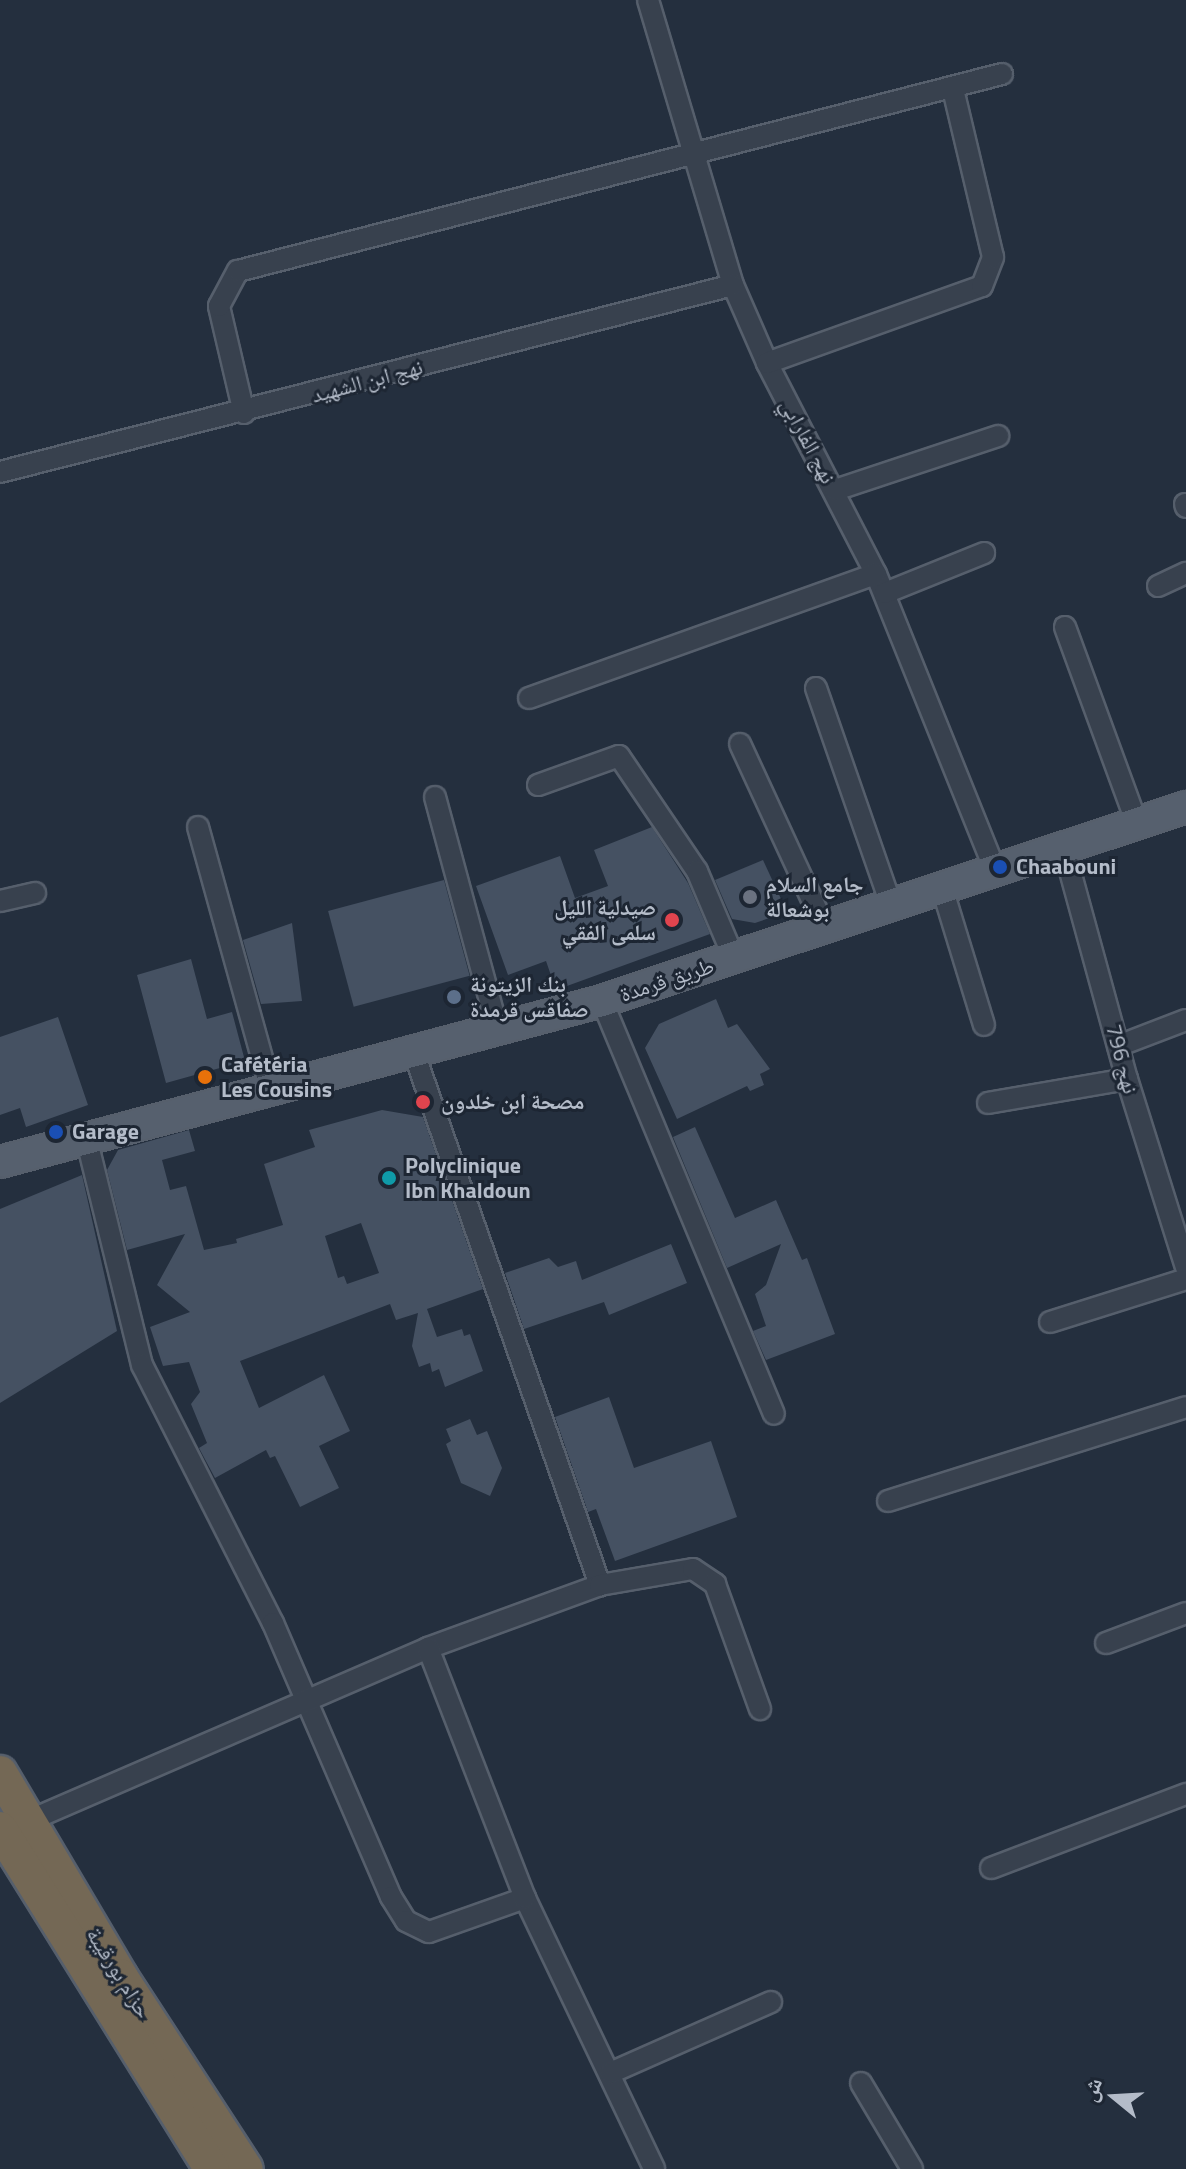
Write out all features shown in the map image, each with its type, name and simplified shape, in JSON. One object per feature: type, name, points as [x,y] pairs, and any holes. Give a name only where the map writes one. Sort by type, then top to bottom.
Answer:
[{"type":"highway","name":"حزام بورقيبة","points":[[0,1773],[13,1826],[212,2169]]},
{"type":"highway","name":"حزام بورقيبة","points":[[13,1826],[246,2169]]},
{"type":"main road","name":"طريق قرمدة","points":[[0,1162],[602,1001],[943,891],[1186,807]]},
{"type":"street","name":"نهج الفارابي","points":[[648,0],[691,157],[733,285],[767,363],[835,490],[885,593],[996,872]]},
{"type":"street","points":[[244,413],[219,306],[238,271],[691,157],[1002,74]]},
{"type":"street","points":[[767,363],[982,286],[993,257],[953,89]]},
{"type":"street","name":"نهج ابن الشهيد","points":[[0,472],[244,413],[733,285]]},
{"type":"street","points":[[835,490],[998,436]]},
{"type":"street","points":[[885,593],[984,553]]},
{"type":"street","points":[[1158,586],[1186,573]]},
{"type":"street","points":[[529,698],[876,574]]},
{"type":"street","points":[[1065,627],[1137,824]]},
{"type":"street","points":[[816,688],[892,907]]},
{"type":"street","points":[[740,744],[825,928]]},
{"type":"street","points":[[538,785],[619,756],[697,871],[734,958]]},
{"type":"street","points":[[435,797],[498,1031]]},
{"type":"street","points":[[198,827],[271,1091]]},
{"type":"street","name":"نهج 796","points":[[1064,849],[1127,1079],[1183,1256]]},
{"type":"street","points":[[943,891],[984,1025]]},
{"type":"street","points":[[0,901],[35,893]]},
{"type":"street","points":[[602,1001],[774,1414]]},
{"type":"street","points":[[1118,1046],[1186,1020]]},
{"type":"street","points":[[414,1053],[600,1585]]},
{"type":"street","points":[[988,1103],[1127,1079]]},
{"type":"street","points":[[87,1141],[142,1365],[310,1704],[391,1897],[406,1921],[429,1932],[448,1929],[525,1898]]},
{"type":"street","points":[[1050,1322],[1186,1279]]},
{"type":"street","points":[[888,1501],[1186,1407]]},
{"type":"street","points":[[13,1826],[310,1704],[428,1648],[600,1585],[701,1571],[715,1584],[760,1709]]},
{"type":"street","points":[[1106,1643],[1186,1613]]},
{"type":"street","points":[[428,1648],[525,1898],[654,2169]]},
{"type":"street","points":[[991,1868],[1186,1794]]},
{"type":"street","points":[[610,2073],[771,2002]]},
{"type":"street","points":[[861,2083],[912,2169]]},
{"type":"building","points":[[652,827],[688,883],[710,934],[556,990],[546,961],[508,975],[476,886],[560,856],[575,898],[608,886],[594,850]]},
{"type":"building","name":"جامع السلام بوشعالة","points":[[763,860],[787,912],[755,923],[732,919],[715,880]]},
{"type":"building","points":[[444,880],[470,976],[354,1007],[328,911]]},
{"type":"building","points":[[292,923],[302,1001],[261,1004],[243,940]]},
{"type":"building","points":[[191,959],[207,1019],[232,1012],[245,1061],[166,1083],[137,975]]},
{"type":"building","points":[[716,999],[728,1028],[737,1024],[770,1069],[760,1074],[764,1085],[750,1091],[747,1086],[677,1119],[645,1048],[659,1024]]},
{"type":"building","points":[[58,1017],[88,1105],[26,1127],[20,1108],[0,1115],[0,1037]]},
{"type":"building","points":[[382,1110],[423,1117],[483,1289],[427,1309],[437,1337],[462,1329],[464,1336],[470,1334],[483,1371],[445,1387],[439,1369],[432,1372],[430,1363],[419,1367],[412,1346],[418,1313],[396,1320],[390,1304],[240,1361],[259,1408],[324,1375],[350,1431],[319,1446],[339,1488],[300,1507],[275,1456],[270,1458],[266,1450],[215,1478],[199,1448],[207,1443],[191,1404],[200,1392],[189,1362],[163,1366],[150,1327],[190,1312],[157,1285],[185,1234],[127,1250],[107,1170],[118,1150],[189,1130],[195,1151],[162,1160],[170,1190],[186,1186],[204,1250],[237,1243],[236,1239],[283,1225],[264,1164],[315,1147],[309,1130]],"holes":[[[361,1223],[379,1273],[347,1284],[344,1276],[338,1278],[325,1236]]]},
{"type":"building","points":[[695,1127],[735,1218],[776,1200],[802,1260],[807,1258],[835,1334],[766,1360],[753,1331],[766,1326],[755,1294],[766,1285],[781,1244],[727,1268],[673,1137]]},
{"type":"building","points":[[82,1175],[117,1331],[0,1403],[0,1209]]},
{"type":"building","points":[[671,1244],[687,1283],[609,1315],[604,1302],[524,1329],[505,1273],[549,1258],[558,1267],[576,1261],[582,1280]]},
{"type":"building","points":[[609,1397],[634,1468],[711,1441],[737,1517],[615,1561],[596,1509],[588,1512],[555,1417]]},
{"type":"building","points":[[470,1419],[477,1435],[487,1431],[502,1468],[490,1496],[461,1483],[446,1444],[451,1441],[446,1429]]},
{"type":"place","name":"Chaabouni","points":[[1000,867]]},
{"type":"place","name":"جامع السلام بوشعالة","points":[[750,897]]},
{"type":"place","name":"صيدلية الليل سلمى الفقي","points":[[672,920]]},
{"type":"place","name":"بنك الزيتونة صفاقس قرمدة","points":[[454,997]]},
{"type":"place","name":"Cafétéria Les Cousins","points":[[205,1077]]},
{"type":"place","name":"مصحة ابن خلدون","points":[[423,1102]]},
{"type":"place","name":"Garage","points":[[56,1132]]},
{"type":"place","name":"Polyclinique Ibn Khaldoun","points":[[389,1178]]}]
